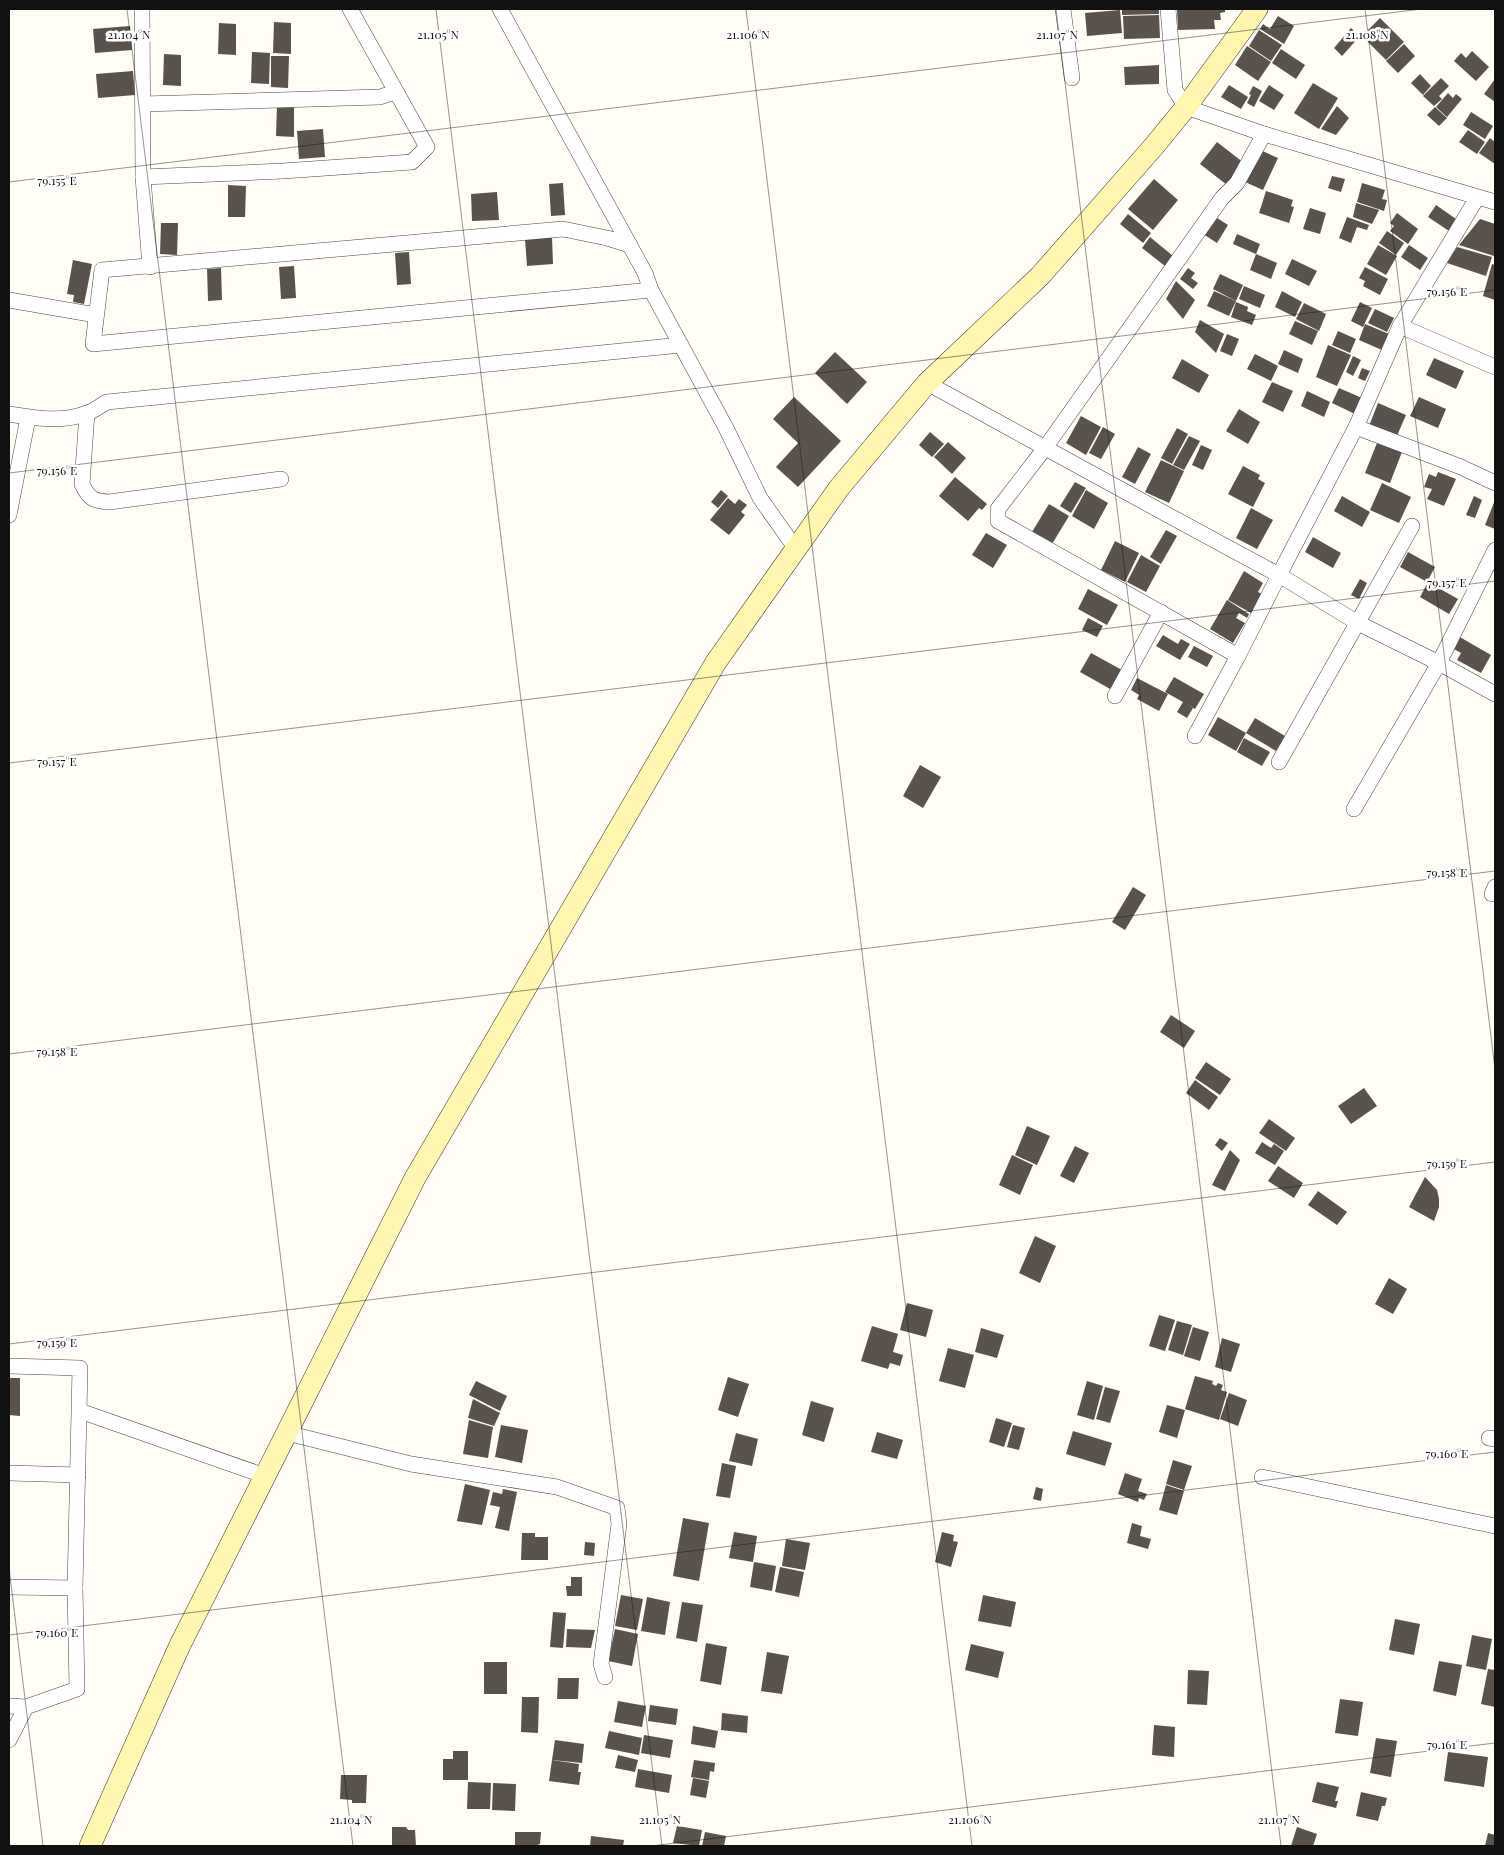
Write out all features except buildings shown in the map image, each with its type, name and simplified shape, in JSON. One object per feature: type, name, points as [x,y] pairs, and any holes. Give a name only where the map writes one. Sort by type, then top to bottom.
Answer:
[{"type":"street","points":[[142,9],[143,177],[150,267]]},
{"type":"street","points":[[143,177],[283,171],[412,162],[427,147],[350,9]]},
{"type":"street","points":[[500,9],[645,273],[651,290],[726,428],[760,498],[796,549]]},
{"type":"street","points":[[1063,9],[1072,78]]},
{"type":"street","points":[[1168,9],[1175,90],[1186,107],[1264,134],[1495,202]]},
{"type":"street","points":[[90,1846],[180,1645],[415,1178],[716,662],[839,488],[928,383],[1040,276],[1155,145],[1186,107],[1257,9]]},
{"type":"street","points":[[143,104],[380,97],[395,92]]},
{"type":"street","points":[[1238,656],[998,521],[998,509],[1045,448],[1222,198],[1237,182],[1264,134]]},
{"type":"street","points":[[1195,736],[1356,427],[1400,326],[1477,198]]},
{"type":"street","points":[[630,245],[564,229],[102,270],[93,344],[651,290]]},
{"type":"street","points":[[9,300],[96,315]]},
{"type":"street","points":[[1400,326],[1495,367]]},
{"type":"street","points":[[9,414],[28,418],[68,418],[87,414],[107,402],[681,345]]},
{"type":"street","points":[[928,383],[1278,575],[1358,624],[1439,663],[1495,694]]},
{"type":"street","points":[[87,414],[82,484],[86,494],[96,502],[110,502],[282,479]]},
{"type":"street","points":[[9,515],[28,418]]},
{"type":"street","points":[[1356,427],[1461,467],[1495,483]]},
{"type":"street","points":[[1279,762],[1412,526]]},
{"type":"street","points":[[1354,809],[1439,663],[1495,550]]},
{"type":"street","points":[[1115,696],[1161,612]]},
{"type":"street","points":[[9,1366],[80,1368],[75,1588],[77,1689],[26,1707],[9,1706]]},
{"type":"street","points":[[80,1411],[265,1476]]},
{"type":"street","points":[[286,1433],[411,1464],[557,1487],[617,1508],[620,1524],[601,1664],[605,1677]]},
{"type":"street","points":[[9,1473],[78,1475]]},
{"type":"street","points":[[1262,1477],[1495,1526]]},
{"type":"street","points":[[9,1587],[75,1588]]},
{"type":"street","points":[[9,1740],[26,1707]]}]
